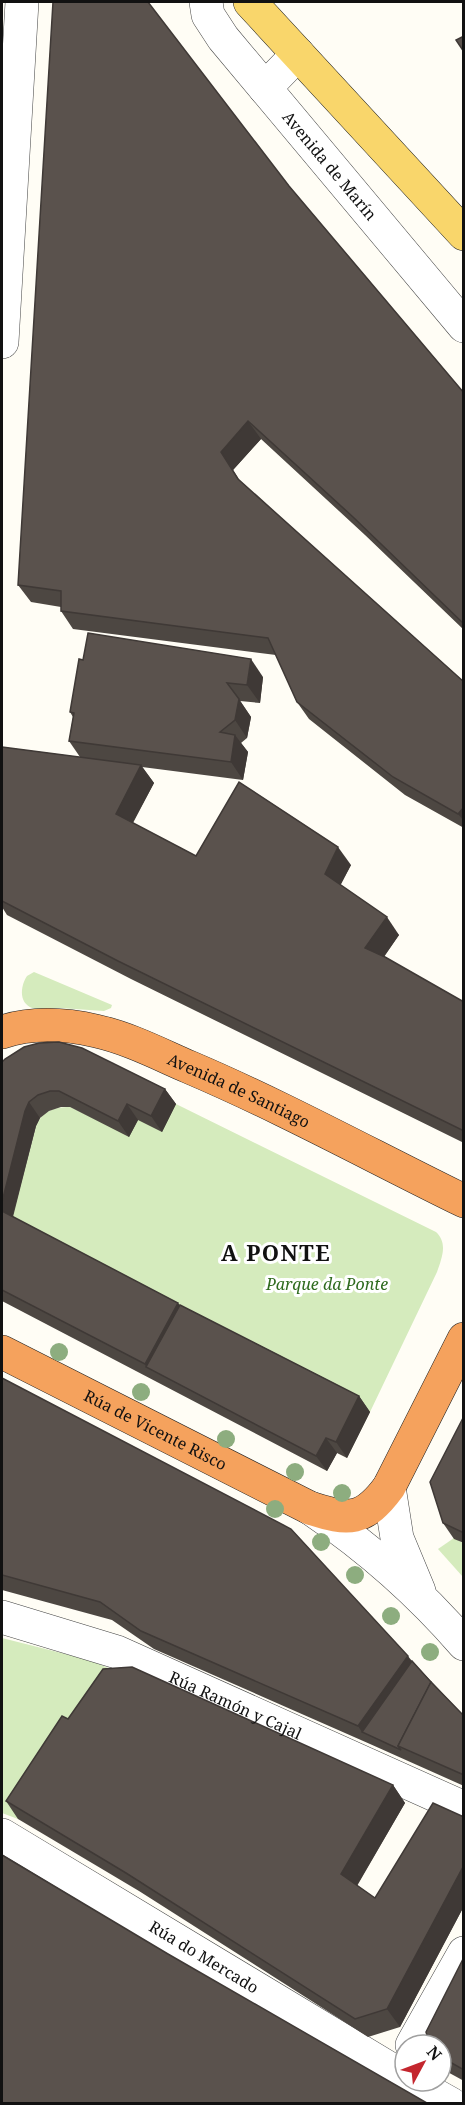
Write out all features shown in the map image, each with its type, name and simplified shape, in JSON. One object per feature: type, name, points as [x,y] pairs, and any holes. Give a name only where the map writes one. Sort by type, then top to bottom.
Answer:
[{"type":"highway","name":"Avenida de Santiago","points":[[2,1032],[32,1025],[58,1025],[99,1031],[125,1040],[220,1080],[464,1201]]},
{"type":"highway","points":[[389,1487],[464,1339]]},
{"type":"highway","name":"Rúa de Vicente Risco","points":[[2,1352],[310,1508],[336,1517],[351,1517],[361,1514],[380,1499],[389,1487]]},
{"type":"main road","points":[[250,2],[464,234]]},
{"type":"street","points":[[2,342],[21,2]]},
{"type":"street","name":"Avenida de Marín","points":[[206,2],[208,15],[265,88],[464,326]]},
{"type":"street","points":[[265,88],[298,54]]},
{"type":"street","name":"Rúa de Vicente Risco","points":[[389,1487],[397,1538],[422,1598]]},
{"type":"street","name":"Rúa de Vicente Risco","points":[[310,1508],[358,1541],[422,1598],[464,1644]]},
{"type":"street","name":"Rúa Ramón y Cajal","points":[[2,1617],[117,1652],[464,1808]]},
{"type":"street","name":"Rúa do Mercado","points":[[2,1835],[393,2066]]},
{"type":"street","points":[[419,2033],[464,1953]]},
{"type":"street","name":"Rúa do Mercado","points":[[435,2093],[451,2103]]},
{"type":"green space","points":[[34,972],[112,1005],[111,1008],[104,1011],[41,1009],[29,1006],[23,998],[22,987],[27,976]]},
{"type":"green space","name":"Parque da Ponte","points":[[176,1104],[440,1236],[443,1251],[437,1272],[370,1412],[10,1226],[36,1126],[45,1113],[70,1107],[129,1135],[138,1120]]},
{"type":"green space","points":[[454,1538],[463,1543],[463,1577],[438,1549]]},
{"type":"green space","points":[[2,1638],[93,1661],[123,1675],[18,1819],[2,1813]]},
{"type":"building","points":[[53,2],[148,2],[289,186],[464,393],[464,624],[353,517],[248,421],[221,452],[238,479],[464,682],[464,807],[458,814],[393,777],[297,702],[268,638],[61,611],[61,591],[18,585]]},
{"type":"building","points":[[464,36],[464,52],[456,40]]},
{"type":"building","points":[[88,633],[251,659],[247,685],[227,683],[239,699],[235,720],[220,732],[235,735],[231,762],[69,741],[74,713],[70,712],[79,659],[83,660]]},
{"type":"building","points":[[2,747],[141,765],[116,814],[196,856],[239,782],[338,847],[325,874],[387,917],[365,948],[464,1002],[464,1131],[118,961],[2,901]]},
{"type":"building","points":[[59,1042],[82,1048],[165,1089],[151,1116],[127,1104],[118,1121],[59,1091],[38,1095],[29,1102],[25,1111],[2,1202],[2,1062],[24,1047],[39,1043]]},
{"type":"building","points":[[2,1211],[178,1303],[145,1364],[2,1290]]},
{"type":"building","points":[[180,1305],[359,1396],[336,1442],[326,1438],[316,1456],[146,1367]]},
{"type":"building","points":[[2,1378],[291,1529],[408,1656],[358,1726],[141,1631],[100,1602],[2,1575]]},
{"type":"building","points":[[464,1416],[464,1533],[443,1523],[430,1482]]},
{"type":"building","points":[[412,1661],[431,1682],[398,1746],[401,1750],[362,1732]]},
{"type":"building","points":[[132,1667],[393,1785],[341,1874],[375,1898],[433,1803],[464,1817],[464,1865],[387,2009],[355,2019],[126,1873],[6,1801],[62,1716],[68,1719],[103,1669]]},
{"type":"building","points":[[431,1682],[464,1716],[464,1775],[398,1746]]},
{"type":"building","points":[[2,1855],[393,2083],[393,2093],[410,2093],[427,2103],[2,2103]]},
{"type":"building","points":[[464,1957],[464,2070],[453,2064],[453,2033],[426,2032]]},
{"type":"district","name":"A PONTE","points":[[276,1253]]}]
